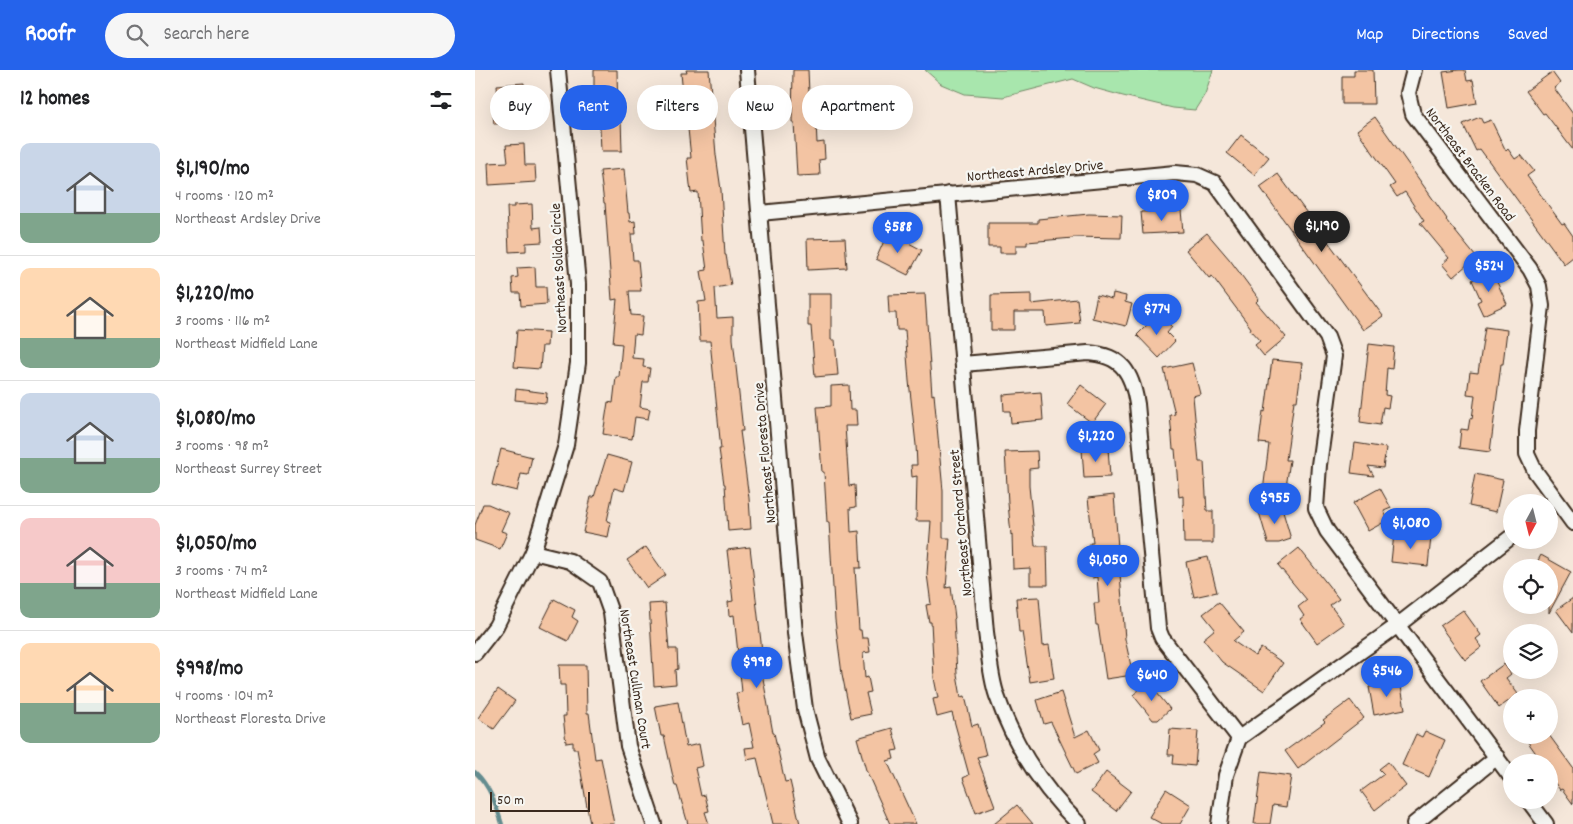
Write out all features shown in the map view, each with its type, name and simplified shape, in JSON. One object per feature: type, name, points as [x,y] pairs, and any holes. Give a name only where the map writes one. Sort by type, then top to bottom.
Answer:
[{"type":"street","name":"Northeast Solida Circle","points":[[475,653],[496,626],[533,552],[566,446],[578,363],[578,284],[558,70]]},
{"type":"street","name":"Northeast Floresta Drive","points":[[747,70],[761,213],[795,633],[805,709],[818,759],[850,824]]},
{"type":"street","name":"Northeast Bracken Road","points":[[1414,70],[1408,93],[1413,114],[1530,270],[1539,286],[1542,306],[1541,324],[1526,446],[1530,462],[1547,494]]},
{"type":"street","name":"Northeast Ardsley Drive","points":[[761,213],[1175,173],[1197,175],[1215,183],[1327,337],[1334,356],[1319,465],[1317,508],[1327,531],[1503,766]]},
{"type":"street","name":"Northeast Orchard Street","points":[[949,194],[986,632],[991,668],[997,695],[1008,723],[1032,767],[1063,809],[1079,824]]},
{"type":"street","points":[[963,364],[1099,354],[1117,362],[1128,372],[1137,404],[1158,628],[1162,638],[1239,738]]},
{"type":"street","name":"Northeast Bracken Road","points":[[1558,510],[1573,523]]},
{"type":"street","points":[[1219,824],[1226,775],[1239,738],[1398,625],[1503,544]]},
{"type":"street","name":"Northeast Cullman Court","points":[[533,552],[570,561],[600,582],[611,613],[628,746],[655,824]]},
{"type":"street","points":[[1414,824],[1497,757]]},
{"type":"street","points":[[1535,809],[1546,824]]},
{"type":"green space","points":[[925,70],[1213,70],[1205,94],[1195,110],[1173,108],[1123,96],[1094,88],[1073,79],[1003,97],[965,94],[941,84]]},
{"type":"building","points":[[594,70],[617,70],[617,85],[594,85]]},
{"type":"building","points":[[686,70],[709,70],[710,85],[682,85],[681,73],[687,73]]},
{"type":"building","points":[[793,70],[808,70],[809,85],[802,85],[802,130],[816,130],[817,143],[824,142],[825,159],[819,160],[820,175],[797,176],[794,122],[792,122]]},
{"type":"building","points":[[1354,70],[1373,70],[1374,104],[1342,104],[1342,76],[1354,76]]},
{"type":"building","points":[[1465,70],[1467,81],[1473,80],[1477,103],[1449,108],[1443,72]]},
{"type":"building","points":[[1552,72],[1560,83],[1554,88],[1573,114],[1573,150],[1526,91]]},
{"type":"building","points":[[524,83],[524,85],[497,85]]},
{"type":"building","points":[[1375,117],[1446,220],[1476,257],[1453,277],[1442,264],[1449,258],[1420,223],[1424,221],[1405,192],[1397,197],[1390,187],[1395,184],[1357,130]]},
{"type":"building","points":[[1480,117],[1483,123],[1491,120],[1506,151],[1508,149],[1515,159],[1521,155],[1534,171],[1527,176],[1573,236],[1573,257],[1564,264],[1480,149],[1476,151],[1463,124]]},
{"type":"building","points":[[600,130],[621,130],[622,151],[601,151]]},
{"type":"building","points":[[688,130],[714,130],[721,190],[725,255],[731,285],[715,288],[717,318],[733,317],[733,339],[743,431],[740,431],[751,529],[728,531],[710,341],[700,341],[698,302],[706,301],[701,271],[707,270],[703,241],[701,241],[698,192],[691,193],[687,158],[691,158]]},
{"type":"building","points":[[1241,135],[1269,157],[1254,175],[1227,153]]},
{"type":"building","points":[[524,144],[525,165],[535,165],[536,182],[489,185],[488,163],[508,162],[506,145]]},
{"type":"building","points":[[624,169],[628,213],[630,222],[635,221],[636,234],[631,234],[633,260],[638,260],[641,291],[629,291],[631,315],[643,316],[641,335],[634,334],[632,358],[644,359],[643,367],[650,368],[648,382],[643,382],[640,407],[650,409],[648,419],[635,417],[632,439],[603,434],[608,402],[613,403],[616,377],[619,377],[622,344],[613,343],[617,299],[612,300],[605,203],[600,171]]},
{"type":"building","points":[[1278,174],[1383,316],[1363,330],[1260,187]]},
{"type":"building","points":[[532,204],[533,228],[541,227],[542,242],[526,243],[526,251],[509,252],[507,207]]},
{"type":"building","points":[[1181,210],[1183,232],[1143,234],[1141,212]]},
{"type":"building","points":[[1089,214],[1122,215],[1121,238],[1073,237],[1027,242],[1027,245],[1016,245],[1016,253],[1000,253],[1000,247],[988,247],[988,223],[1038,223],[1038,219]]},
{"type":"building","points":[[888,232],[922,250],[908,275],[876,259]]},
{"type":"building","points":[[1207,233],[1259,299],[1256,302],[1286,337],[1264,356],[1255,345],[1260,341],[1250,330],[1251,328],[1212,276],[1209,278],[1186,250]]},
{"type":"building","points":[[845,238],[847,268],[808,270],[807,239]]},
{"type":"building","points":[[535,267],[536,287],[546,287],[547,304],[521,306],[520,293],[513,293],[512,278],[518,277],[517,268]]},
{"type":"building","points":[[1492,271],[1507,304],[1483,315],[1477,302],[1481,300],[1472,280]]},
{"type":"building","points":[[1113,293],[1126,296],[1125,302],[1132,304],[1126,326],[1092,318],[1097,295],[1112,299]]},
{"type":"building","points":[[808,294],[831,294],[831,340],[835,340],[838,375],[815,377],[811,326],[808,326]]},
{"type":"building","points":[[925,294],[932,395],[934,394],[943,491],[943,538],[950,538],[946,588],[951,587],[955,618],[957,674],[961,697],[965,696],[972,726],[978,724],[986,755],[977,757],[995,806],[976,813],[963,778],[969,775],[952,713],[937,717],[933,699],[938,698],[934,678],[931,622],[929,622],[926,605],[931,604],[927,574],[931,521],[916,521],[917,476],[912,477],[911,465],[917,465],[916,445],[905,330],[897,330],[896,313],[889,313],[888,295]]},
{"type":"building","points":[[1031,294],[1031,304],[1077,299],[1080,323],[1046,326],[1045,312],[1014,312],[1014,330],[991,330],[991,295]]},
{"type":"building","points":[[1158,314],[1172,327],[1167,333],[1175,341],[1159,358],[1137,335]]},
{"type":"building","points":[[1485,327],[1507,330],[1490,452],[1459,448],[1461,429],[1468,430],[1470,418],[1472,419],[1475,395],[1467,394],[1470,372],[1478,373]]},
{"type":"building","points":[[517,330],[548,332],[547,346],[542,346],[540,369],[514,367]]},
{"type":"building","points":[[1369,344],[1394,347],[1392,369],[1387,368],[1385,395],[1390,396],[1388,408],[1383,407],[1380,425],[1360,422]]},
{"type":"building","points":[[1272,360],[1302,363],[1297,401],[1294,401],[1286,460],[1290,460],[1285,494],[1263,491],[1269,444],[1259,443]]},
{"type":"building","points":[[1192,363],[1200,394],[1193,396],[1199,462],[1204,462],[1207,511],[1213,511],[1213,543],[1184,543],[1183,496],[1179,497],[1175,449],[1173,449],[1170,415],[1175,414],[1164,369]]},
{"type":"building","points":[[849,385],[850,410],[856,410],[857,426],[845,426],[849,486],[855,485],[856,507],[850,508],[851,532],[859,531],[861,568],[855,568],[859,630],[861,630],[862,638],[868,638],[870,652],[863,653],[865,678],[868,677],[871,692],[866,693],[871,714],[851,718],[842,674],[835,620],[829,522],[827,522],[817,407],[831,406],[831,386]]},
{"type":"building","points":[[1081,385],[1106,404],[1092,423],[1067,404]]},
{"type":"building","points":[[516,389],[547,393],[546,403],[515,400]]},
{"type":"building","points":[[1041,392],[1043,420],[1011,423],[1010,411],[1004,411],[1003,395]]},
{"type":"building","points":[[1355,443],[1386,448],[1383,468],[1368,466],[1374,476],[1351,473]]},
{"type":"building","points":[[1108,447],[1110,477],[1084,478],[1082,449]]},
{"type":"building","points":[[501,449],[532,457],[528,475],[521,474],[517,491],[492,485]]},
{"type":"building","points":[[1037,451],[1038,468],[1029,469],[1029,486],[1035,546],[1047,546],[1048,585],[1030,585],[1030,568],[1013,569],[1005,452]]},
{"type":"building","points":[[607,455],[632,462],[624,491],[614,488],[607,521],[611,522],[608,537],[583,532],[591,497],[594,497]]},
{"type":"building","points":[[1475,474],[1503,480],[1496,512],[1469,506]]},
{"type":"building","points":[[1380,488],[1391,508],[1384,511],[1388,520],[1368,531],[1353,503]]},
{"type":"building","points":[[1114,495],[1125,639],[1133,675],[1106,679],[1098,625],[1096,625],[1094,603],[1099,603],[1097,577],[1092,578],[1090,543],[1093,543],[1088,498]]},
{"type":"building","points":[[483,504],[488,504],[509,513],[501,531],[507,533],[500,549],[475,540],[475,525]]},
{"type":"building","points":[[1281,505],[1291,539],[1279,543],[1268,543],[1259,512]]},
{"type":"building","points":[[1394,534],[1431,537],[1428,566],[1391,562]]},
{"type":"building","points":[[646,547],[666,575],[647,588],[627,560]]},
{"type":"building","points":[[750,547],[764,673],[762,673],[773,733],[785,782],[790,781],[800,824],[773,824],[757,758],[747,760],[745,748],[754,747],[749,723],[742,725],[736,693],[742,692],[734,615],[729,616],[728,602],[733,601],[727,550]]},
{"type":"building","points":[[1299,548],[1339,599],[1330,605],[1344,624],[1317,643],[1300,619],[1304,616],[1298,607],[1307,600],[1278,565]]},
{"type":"building","points":[[1541,555],[1548,559],[1539,559]]},
{"type":"building","points":[[1208,557],[1217,592],[1194,597],[1186,562]]},
{"type":"building","points":[[1558,565],[1571,572],[1558,596]]},
{"type":"building","points":[[1039,597],[1043,646],[1049,645],[1054,678],[1030,682],[1022,632],[1019,632],[1016,598]]},
{"type":"building","points":[[1573,598],[1573,633],[1558,613],[1558,609]]},
{"type":"building","points":[[554,599],[575,610],[572,617],[578,621],[568,641],[540,627]]},
{"type":"building","points":[[1219,602],[1244,632],[1233,641],[1255,656],[1261,648],[1283,663],[1264,691],[1222,662],[1203,639],[1215,629],[1203,614]]},
{"type":"building","points":[[665,603],[669,649],[677,649],[678,669],[675,670],[676,684],[654,686],[649,604]]},
{"type":"building","points":[[1463,610],[1481,635],[1476,639],[1482,647],[1465,660],[1440,626]]},
{"type":"building","points":[[559,665],[586,665],[587,713],[589,713],[595,759],[601,758],[614,824],[590,824],[577,749],[573,749],[573,742],[566,743],[563,716],[566,716],[565,685],[560,685]]},
{"type":"building","points":[[1503,665],[1503,679],[1507,679],[1514,689],[1503,689],[1503,705],[1499,708],[1480,681]]},
{"type":"building","points":[[1400,681],[1405,709],[1374,715],[1369,687]]},
{"type":"building","points":[[1148,682],[1170,709],[1158,720],[1153,720],[1133,695]]},
{"type":"building","points":[[498,689],[515,701],[494,729],[478,718]]},
{"type":"building","points":[[1061,692],[1075,737],[1089,730],[1099,750],[1093,754],[1098,763],[1076,774],[1051,722],[1044,724],[1037,700]]},
{"type":"building","points":[[1350,700],[1364,718],[1298,769],[1285,751],[1325,722],[1323,720]]},
{"type":"building","points":[[678,702],[686,747],[699,744],[703,766],[695,768],[701,796],[705,795],[709,811],[705,812],[709,824],[688,824],[677,786],[675,786],[664,736],[661,736],[655,706]]},
{"type":"building","points":[[892,728],[898,750],[892,751],[894,759],[887,761],[916,824],[890,824],[866,770],[857,738]]},
{"type":"building","points":[[1170,729],[1198,731],[1195,766],[1173,764],[1174,755],[1168,755]]},
{"type":"building","points":[[1425,731],[1445,740],[1429,777],[1402,765],[1416,734],[1422,737]]},
{"type":"building","points":[[1529,744],[1556,744],[1573,768],[1573,804],[1562,789],[1560,790],[1558,787],[1558,754],[1536,754]]},
{"type":"building","points":[[1388,762],[1406,786],[1375,810],[1361,791],[1384,774],[1379,769]]},
{"type":"building","points":[[1106,772],[1131,791],[1116,811],[1091,792]]},
{"type":"building","points":[[1261,772],[1291,776],[1286,807],[1273,805],[1270,824],[1254,824]]},
{"type":"building","points":[[1166,789],[1191,805],[1180,824],[1162,824],[1149,817]]},
{"type":"building","points":[[1017,805],[1033,824],[994,824]]},
{"type":"waterway","points":[[475,772],[489,790],[502,824]]}]
